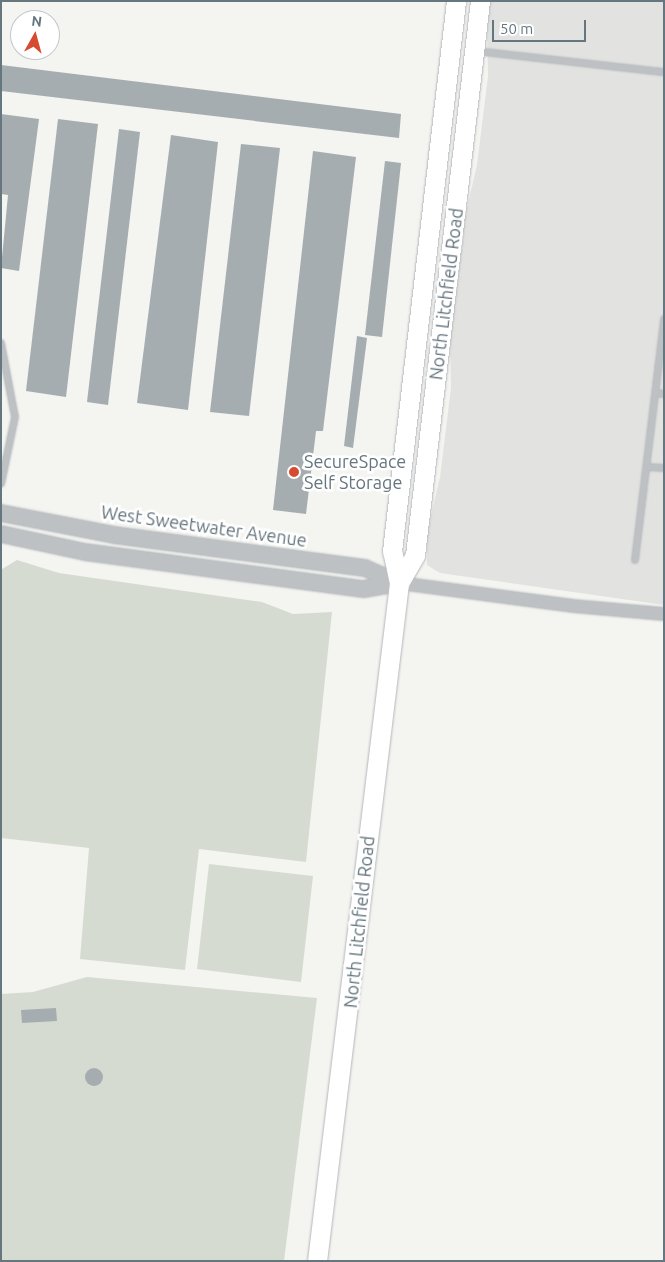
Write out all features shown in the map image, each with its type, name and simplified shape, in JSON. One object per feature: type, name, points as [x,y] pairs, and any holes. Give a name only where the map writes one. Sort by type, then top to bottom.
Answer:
[{"type":"main road","name":"North Litchfield Road","points":[[318,1261],[399,583],[392,551],[456,1]]},
{"type":"main road","name":"North Litchfield Road","points":[[399,583],[415,554],[480,1]]},
{"type":"street","name":"West Sweetwater Avenue","points":[[1,513],[114,535],[365,568],[399,583],[573,606],[664,614]]},
{"type":"street","name":"West Sweetwater Avenue","points":[[1,534],[85,552],[364,589],[399,583]]},
{"type":"lane","points":[[474,51],[664,72]]},
{"type":"lane","points":[[635,560],[664,319]]},
{"type":"lane","points":[[1,343],[15,417],[1,484]]},
{"type":"lane","points":[[656,393],[664,394]]},
{"type":"lane","points":[[647,467],[664,468]]},
{"type":"shaded area","points":[[490,1],[664,1],[664,605],[440,573],[427,565],[427,533],[440,477],[451,388],[450,337],[463,225],[477,165],[488,76],[487,29]]},
{"type":"shaded area","points":[[17,560],[59,573],[262,602],[293,614],[332,612],[306,862],[199,849],[185,970],[80,959],[89,848],[1,838],[1,579],[2,569]]},
{"type":"shaded area","points":[[209,864],[313,876],[301,982],[197,969]]},
{"type":"shaded area","points":[[87,977],[317,998],[284,1261],[1,1261],[1,994],[33,992]]},
{"type":"building","points":[[1,65],[401,114],[399,138],[1,91]]},
{"type":"building","points":[[1,114],[39,119],[19,271],[1,268],[8,195],[1,194]]},
{"type":"building","points":[[58,119],[98,124],[66,397],[26,391]]},
{"type":"building","points":[[119,129],[140,132],[108,405],[87,402]]},
{"type":"building","points":[[171,135],[218,142],[188,410],[137,403]]},
{"type":"building","points":[[241,144],[280,148],[249,416],[210,412]]},
{"type":"building","points":[[313,151],[356,157],[323,431],[316,431],[306,514],[273,510]]},
{"type":"building","points":[[385,161],[401,163],[382,337],[365,335]]},
{"type":"building","points":[[357,336],[367,338],[353,448],[344,446]]},
{"type":"building","points":[[56,1008],[57,1021],[22,1023],[21,1010]]},
{"type":"building","points":[[94,1068],[100,1071],[103,1077],[100,1083],[94,1086],[88,1083],[85,1077],[88,1071]]},
{"type":"place","name":"SecureSpace Self Storage","points":[[294,472]]}]
